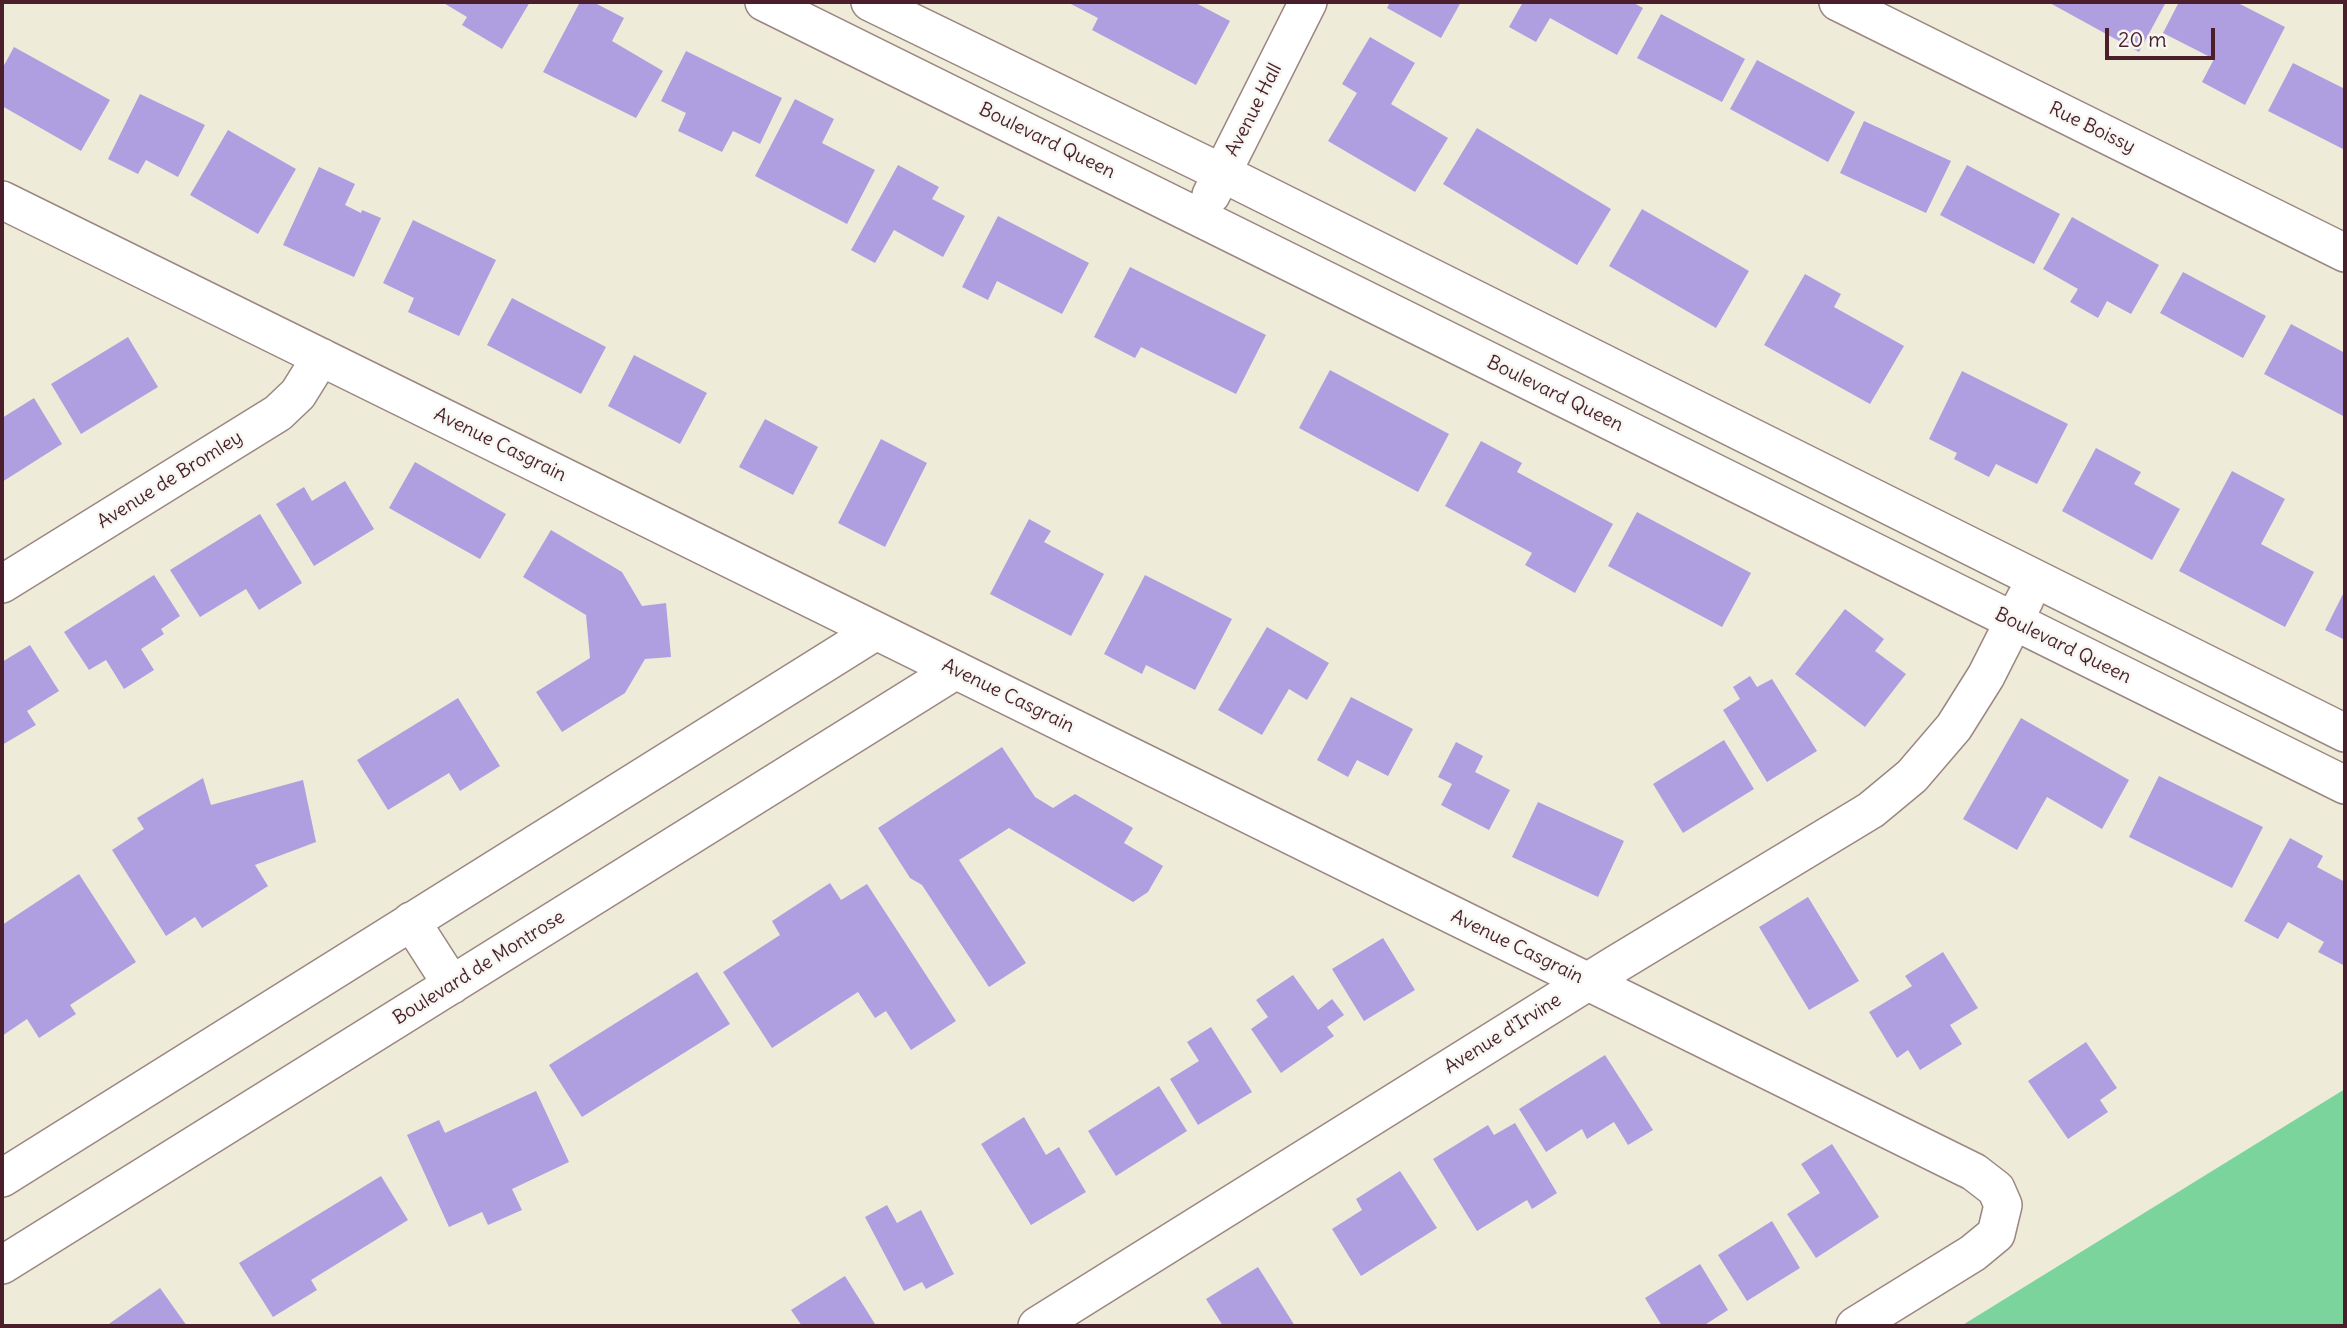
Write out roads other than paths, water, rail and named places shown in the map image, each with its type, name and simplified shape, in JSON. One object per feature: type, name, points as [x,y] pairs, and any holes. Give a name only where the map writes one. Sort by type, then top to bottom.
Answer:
[{"type":"street","name":"Boulevard Queen","points":[[764,2],[2345,785]]},
{"type":"street","points":[[870,2],[1222,173],[2345,733]]},
{"type":"street","name":"Avenue Hall","points":[[1199,218],[1308,2]]},
{"type":"street","name":"Rue Boissy","points":[[1838,2],[2345,253]]},
{"type":"street","name":"Avenue Casgrain","points":[[2,200],[1974,1172],[1996,1189],[2003,1205],[1996,1234],[1973,1253],[1855,1326]]},
{"type":"street","name":"Avenue de Bromley","points":[[2,584],[278,413],[298,394],[321,357]]},
{"type":"street","name":"Avenue d'Irvine","points":[[1037,1326],[1587,982],[1871,810],[1912,776],[1954,727],[1986,676],[2035,578]]},
{"type":"street","points":[[2,1178],[876,631]]},
{"type":"street","name":"Boulevard de Montrose","points":[[2,1265],[956,670]]},
{"type":"street","points":[[411,921],[452,985]]}]
